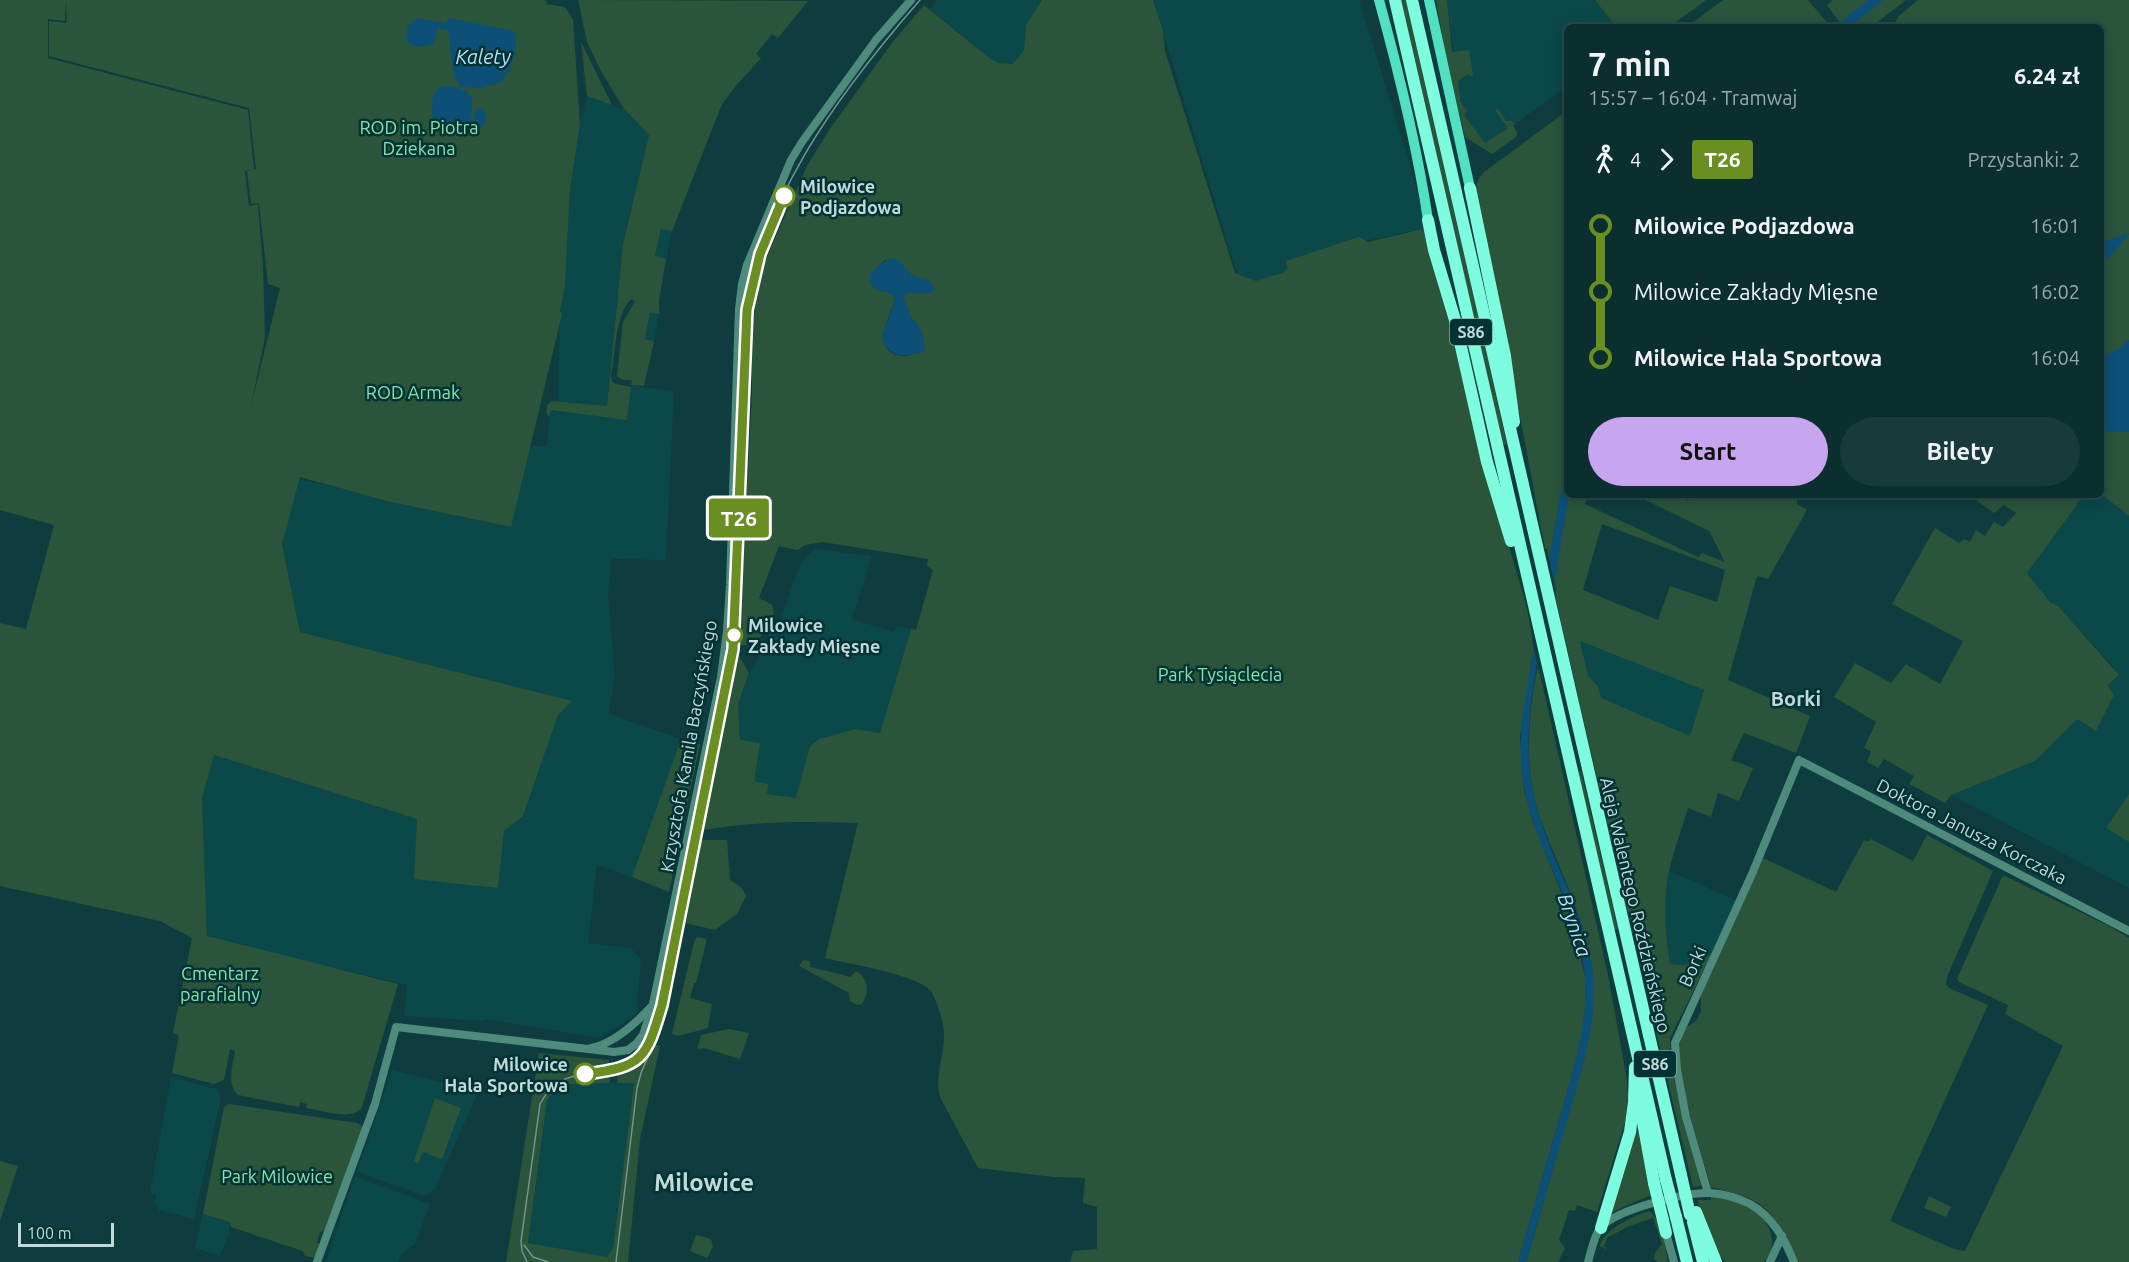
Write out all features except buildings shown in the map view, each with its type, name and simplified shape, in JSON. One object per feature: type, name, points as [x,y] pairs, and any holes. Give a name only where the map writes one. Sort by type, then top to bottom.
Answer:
[{"type":"highway","name":"S86","points":[[1395,0],[1526,568]]},
{"type":"highway","name":"S86","points":[[1412,0],[1519,471]]},
{"type":"highway","points":[[1470,188],[1512,399],[1519,471]]},
{"type":"highway","points":[[1428,220],[1434,250],[1455,320],[1486,462],[1513,546],[1526,568]]},
{"type":"highway","name":"Aleja Walentego Roździeńskiego","points":[[1519,471],[1637,991],[1703,1262]]},
{"type":"highway","name":"Aleja Walentego Roździeńskiego","points":[[1526,568],[1635,1045],[1668,1223],[1687,1262]]},
{"type":"highway","points":[[1601,1228],[1628,1141],[1636,1084],[1635,1045]]},
{"type":"highway","points":[[1636,1084],[1660,1181]]},
{"type":"highway","points":[[1693,1214],[1716,1262]]},
{"type":"main road","points":[[1378,0],[1395,54],[1407,106],[1422,175],[1428,220]]},
{"type":"main road","points":[[1428,0],[1470,188]]},
{"type":"street","name":"Krzysztofa Kamila Baczyńskiego","points":[[318,1262],[375,1104],[396,1027],[614,1052],[628,1050],[638,1043],[643,1035],[653,1004],[676,902],[724,655],[730,585],[739,309],[744,274],[791,160],[876,40],[911,0]]},
{"type":"street","name":"Doktora Janusza Korczaka","points":[[1799,760],[2129,931]]},
{"type":"street","name":"Borki","points":[[1708,1193],[1686,1117],[1676,1062],[1676,1043],[1752,874],[1799,760]]},
{"type":"street","name":"Krzysztofa Kamila Baczyńskiego","points":[[587,1048],[597,1047],[610,1040],[643,1016],[653,1004]]},
{"type":"street","points":[[1588,1262],[1601,1228],[1636,1208],[1708,1193],[1730,1196],[1749,1203],[1768,1217],[1782,1236],[1793,1259]]},
{"type":"street","name":"Aleja Walentego Roździeńskiego","points":[[1668,1223],[1674,1262]]},
{"type":"street","points":[[1771,1261],[1782,1236]]},
{"type":"street","points":[[1771,1261],[1783,1256],[1793,1259]]},
{"type":"shaded area","points":[[938,0],[1042,0],[1026,25],[1024,50],[1013,64],[998,63],[988,57],[930,9]]},
{"type":"shaded area","points":[[1153,0],[1359,0],[1427,228],[1327,249],[1309,264],[1243,293]]},
{"type":"shaded area","points":[[1447,0],[1595,0],[1614,24],[1564,24],[1564,88],[1484,147],[1462,117]]},
{"type":"shaded area","points":[[587,96],[624,109],[649,135],[623,244],[607,406],[558,403],[560,312],[565,287],[570,189]]},
{"type":"shaded area","points":[[661,229],[672,231],[666,259],[655,257]]},
{"type":"shaded area","points":[[650,313],[659,314],[654,341],[645,339]]},
{"type":"shaded area","points":[[631,385],[674,392],[666,560],[612,559],[608,593],[615,677],[609,714],[681,739],[632,877],[597,865],[588,943],[631,948],[641,960],[636,1015],[599,1038],[485,1019],[483,1021],[404,1016],[407,985],[207,936],[202,798],[213,755],[417,819],[498,888],[504,831],[523,816],[558,715],[572,701],[300,632],[282,544],[299,479],[510,527],[529,447],[547,445],[550,410],[627,420]]},
{"type":"shaded area","points":[[2104,497],[2129,516],[2129,888],[1951,795],[2035,761],[2077,718],[2096,730],[2114,695],[2108,685],[2114,667],[2059,607],[2051,602],[2027,573],[2082,498]]},
{"type":"shaded area","points":[[815,549],[872,556],[852,619],[894,632],[897,626],[911,629],[880,733],[855,729],[810,746],[797,798],[766,794],[753,782],[740,741],[738,705],[752,667],[774,625],[778,625],[801,562]]},
{"type":"shaded area","points":[[1580,640],[1704,690],[1690,737],[1600,698],[1598,686],[1588,676]]},
{"type":"shaded area","points":[[1669,871],[1736,900],[1711,955],[1684,965],[1670,964],[1665,908]]},
{"type":"shaded area","points":[[392,1070],[441,1082],[477,1095],[435,1189],[425,1196],[357,1172]]},
{"type":"shaded area","points":[[171,1077],[216,1089],[220,1094],[194,1219],[159,1210],[155,1204],[156,1194],[150,1192]]},
{"type":"shaded area","points":[[634,1082],[613,1249],[607,1257],[528,1244],[547,1100],[559,1085]]},
{"type":"shaded area","points":[[355,1176],[430,1204],[415,1244],[401,1254],[398,1262],[326,1262]]},
{"type":"shaded area","points":[[203,1214],[230,1222],[229,1234],[220,1256],[195,1248]]},
{"type":"green space","points":[[0,0],[66,0],[546,0],[547,4],[565,7],[573,19],[580,125],[570,189],[565,287],[560,311],[562,314],[511,527],[387,501],[300,477],[282,544],[300,632],[572,701],[558,715],[523,816],[504,831],[498,888],[414,879],[417,819],[214,755],[202,798],[207,936],[398,984],[362,1107],[358,1111],[352,1114],[337,1114],[306,1108],[307,1104],[300,1102],[299,1107],[238,1095],[234,1091],[231,1080],[235,1051],[230,1049],[224,1080],[214,1084],[172,1073],[179,1035],[173,1033],[192,938],[160,921],[0,886],[0,623],[26,629],[54,525],[0,510]],"holes":[[[66,0],[67,23],[49,21],[49,56],[249,108],[256,169],[254,170],[248,110],[48,58],[48,19],[65,21]],[[253,169],[247,171],[251,204],[259,203],[268,284],[280,288],[251,406],[265,337],[258,204],[249,206],[245,171]]]},
{"type":"green space","points":[[578,0],[808,1],[778,38],[772,34],[756,54],[761,58],[722,104],[672,231],[661,229],[655,256],[666,259],[659,314],[650,313],[645,339],[654,341],[644,386],[631,385],[632,380],[623,380],[617,376],[623,322],[635,301],[631,299],[622,315],[611,377],[613,383],[631,387],[627,420],[551,410],[549,417],[546,412],[548,404],[552,401],[607,406],[623,244],[649,135],[624,109],[601,71],[587,42]]},
{"type":"green space","name":"Park Tysiąclecia","points":[[1042,0],[1153,0],[1163,31],[1165,51],[1235,273],[1256,281],[1283,273],[1287,269],[1286,261],[1359,237],[1368,242],[1423,229],[1448,308],[1483,457],[1527,608],[1534,647],[1520,737],[1524,790],[1533,822],[1573,922],[1585,977],[1585,1008],[1580,1047],[1518,1262],[1070,1262],[1073,1251],[1097,1249],[1097,1207],[1083,1203],[1085,1178],[1054,1177],[978,1168],[940,1097],[938,1081],[944,1029],[937,1004],[930,990],[922,984],[896,974],[825,958],[858,823],[781,822],[704,830],[739,656],[749,673],[738,705],[740,740],[760,743],[754,781],[768,784],[767,794],[796,798],[810,746],[820,739],[855,729],[880,733],[911,629],[916,630],[933,570],[927,566],[928,559],[823,542],[805,545],[798,550],[779,546],[759,598],[772,605],[774,612],[765,631],[757,641],[752,644],[738,645],[752,397],[752,332],[759,275],[806,168],[829,130],[892,43],[924,5],[998,63],[1013,64],[1024,50],[1026,25]],"holes":[[[885,260],[906,270],[914,277],[931,282],[930,293],[907,293],[903,296],[906,310],[923,336],[920,352],[904,356],[893,353],[887,348],[885,341],[886,325],[895,301],[894,297],[890,293],[874,288],[869,281],[871,274]]]},
{"type":"green space","points":[[1401,0],[1406,0],[1507,444],[1503,445]]},
{"type":"green space","points":[[1436,0],[1447,0],[1452,52],[1469,50],[1473,75],[1471,77],[1468,74],[1458,81],[1461,103],[1467,111],[1464,115],[1485,143],[1508,128],[1495,111],[1498,109],[1506,121],[1515,124],[1513,126],[1517,132],[1516,137],[1492,154],[1465,137],[1444,47]]},
{"type":"green space","points":[[1595,0],[1706,0],[1673,24],[1614,24]]},
{"type":"green space","points":[[1723,0],[1808,0],[1828,24],[1691,24]]},
{"type":"green space","points":[[1833,0],[1906,0],[1875,24],[1841,24],[1827,5]]},
{"type":"green space","points":[[1918,0],[2129,0],[2129,516],[2104,497],[2104,24],[1894,24],[1899,16]]},
{"type":"green space","points":[[581,42],[612,105],[587,96]]},
{"type":"green space","points":[[1564,113],[1564,478],[1549,561],[1475,192],[1478,180],[1484,172]]},
{"type":"green space","points":[[1568,498],[1587,498],[1585,504],[1698,557],[1702,553],[1725,562],[1709,531],[1641,498],[1682,498],[1688,501],[1690,498],[1798,498],[1797,504],[1807,510],[1768,579],[1757,576],[1728,680],[1810,716],[1796,753],[1744,733],[1731,760],[1753,768],[1739,801],[1718,793],[1711,817],[1688,808],[1667,882],[1665,917],[1670,964],[1684,965],[1711,955],[1670,1038],[1671,1067],[1702,1182],[1701,1186],[1693,1187],[1556,600],[1554,582]],"holes":[[[1602,524],[1725,570],[1717,602],[1670,586],[1658,620],[1583,590]],[[1580,641],[1704,690],[1690,736],[1601,698],[1598,686],[1588,676]]]},
{"type":"green space","points":[[1973,498],[2082,498],[2027,573],[2050,602],[2059,607],[2119,675],[2108,685],[2114,695],[2096,731],[2077,719],[2035,761],[1951,795],[1945,803],[1909,784],[1914,776],[1884,759],[1878,768],[1867,762],[1871,751],[1864,748],[1876,722],[1834,697],[1855,663],[1891,683],[1906,664],[1940,684],[1963,641],[1892,604],[1935,528],[1959,543],[1964,539],[1970,542],[1976,530],[1985,536],[1994,522],[2003,527],[2016,513],[2004,505],[1994,513]]},
{"type":"green space","points":[[1538,665],[1608,975],[1628,1094],[1626,1119],[1597,1212],[1577,1205],[1575,1211],[1569,1210],[1559,1240],[1565,1248],[1558,1262],[1526,1262],[1577,1086],[1590,1032],[1594,995],[1586,937],[1543,826],[1532,787],[1529,726]]},
{"type":"green space","points":[[681,739],[700,744],[669,892],[632,877]]},
{"type":"green space","points":[[1581,771],[1618,929],[1614,930],[1578,772]]},
{"type":"green space","points":[[2129,794],[2129,842],[2106,828]]},
{"type":"green space","points":[[1927,835],[1993,871],[1946,984],[1949,988],[1988,1005],[1890,1221],[1954,1249],[1965,1251],[2063,1046],[2005,1014],[2008,1005],[1957,979],[2003,875],[2129,938],[2129,1262],[1799,1262],[1781,1229],[1763,1207],[1745,1197],[1711,1187],[1691,1121],[1677,1053],[1687,1027],[1697,1020],[1701,1012],[1701,993],[1763,858],[1836,892],[1864,840],[1868,842],[1871,839],[1913,861]]},
{"type":"green space","points":[[701,840],[727,840],[730,880],[742,888],[746,896],[737,914],[715,930],[686,923]]},
{"type":"green space","points":[[697,937],[707,939],[690,998],[712,1004],[708,1028],[678,1036],[672,1034]]},
{"type":"green space","points":[[804,960],[810,961],[810,967],[851,977],[856,971],[860,974],[867,990],[862,1004],[857,1005],[850,1001],[849,993],[801,967],[799,965]]},
{"type":"green space","points":[[729,1029],[749,1033],[740,1059],[704,1048],[697,1049],[701,1035]]},
{"type":"green space","points":[[646,1042],[660,1046],[640,1139],[628,1262],[506,1262],[539,1053],[609,1060],[610,1083],[559,1085],[547,1100],[528,1243],[607,1257],[613,1248],[634,1083],[617,1083],[618,1060],[635,1056]]},
{"type":"green space","points":[[435,1098],[461,1108],[442,1159],[423,1152],[418,1163],[414,1161]]},
{"type":"green space","name":"Park Milowice","points":[[229,1104],[357,1123],[363,1127],[325,1231],[320,1232],[317,1242],[320,1245],[316,1258],[305,1256],[303,1251],[231,1227],[230,1222],[203,1214],[224,1107]]},
{"type":"green space","points":[[1637,1115],[1651,1195],[1610,1213]]},
{"type":"green space","points":[[0,1161],[18,1166],[0,1221]]},
{"type":"green space","points":[[1929,1196],[1951,1207],[1946,1217],[1924,1208]]},
{"type":"green space","points":[[1711,1197],[1751,1208],[1765,1221],[1770,1230],[1772,1244],[1764,1262],[1726,1262],[1720,1256],[1707,1234],[1698,1200],[1711,1200]]},
{"type":"green space","points":[[1649,1211],[1661,1228],[1668,1262],[1658,1262],[1654,1259],[1655,1253],[1662,1244],[1653,1218],[1629,1226],[1607,1238],[1604,1246],[1607,1250],[1600,1246],[1602,1240],[1613,1229]]},
{"type":"green space","points":[[696,1235],[711,1239],[713,1247],[707,1258],[690,1251]]},
{"type":"water","points":[[1868,0],[1883,0],[1854,24],[1839,24]]},
{"type":"water","name":"Kalety","points":[[416,18],[445,23],[449,18],[514,31],[515,50],[502,82],[481,88],[461,87],[454,77],[448,30],[438,29],[434,43],[423,47],[406,41],[407,28]]},
{"type":"water","points":[[450,86],[466,91],[472,98],[471,121],[474,122],[476,108],[482,109],[486,118],[481,127],[469,123],[452,127],[434,120],[433,98],[437,90]]},
{"type":"water","points":[[2129,233],[2104,264],[2104,241]]},
{"type":"water","points":[[894,258],[900,261],[912,275],[931,282],[935,290],[930,293],[907,293],[903,296],[911,318],[918,324],[924,341],[925,350],[911,355],[893,353],[885,344],[882,336],[895,301],[894,297],[890,293],[874,288],[869,281],[869,275],[884,262]]},
{"type":"water","points":[[2129,340],[2129,432],[2104,430],[2104,356]]},
{"type":"water","name":"Brynica","points":[[1564,473],[1564,498],[1569,498],[1556,574],[1558,575],[1555,576],[1533,690],[1529,748],[1530,777],[1543,828],[1586,938],[1594,985],[1594,1002],[1586,1053],[1526,1262],[1518,1262],[1574,1066],[1585,1004],[1583,962],[1574,925],[1539,839],[1523,783],[1522,718]]},
{"type":"pier","points":[[1548,554],[1556,591],[1539,673],[1532,640]]},
{"type":"tram line","points":[[527,1262],[521,1241],[540,1104],[551,1089],[563,1080],[577,1075],[619,1069],[632,1063],[646,1048],[662,1005],[733,649],[745,334],[751,287],[764,241],[805,154],[831,113],[860,73],[920,0]]},
{"type":"tram line","name":"T26","points":[[585,1074],[620,1069],[636,1060],[648,1045],[662,1005],[733,649],[745,334],[749,294],[760,254],[784,196]]},
{"type":"tram line","points":[[616,1262],[637,1088],[651,1050]]},
{"type":"tram line","points":[[524,1245],[533,1257],[548,1262]]},
{"type":"place","name":"Milowice Podjazdowa","points":[[784,196]]},
{"type":"place","name":"Milowice Zakłady Mięsne","points":[[734,635]]},
{"type":"place","name":"Milowice Hala Sportowa","points":[[585,1074]]},
{"type":"district","name":"Borki","points":[[1796,698]]},
{"type":"district","name":"Milowice","points":[[704,1182]]},
{"type":"park label","name":"ROD im. Piotra Dziekana","points":[[419,137]]},
{"type":"park label","name":"ROD Armak","points":[[413,392]]},
{"type":"park label","name":"Cmentarz parafialny","points":[[220,983]]}]
